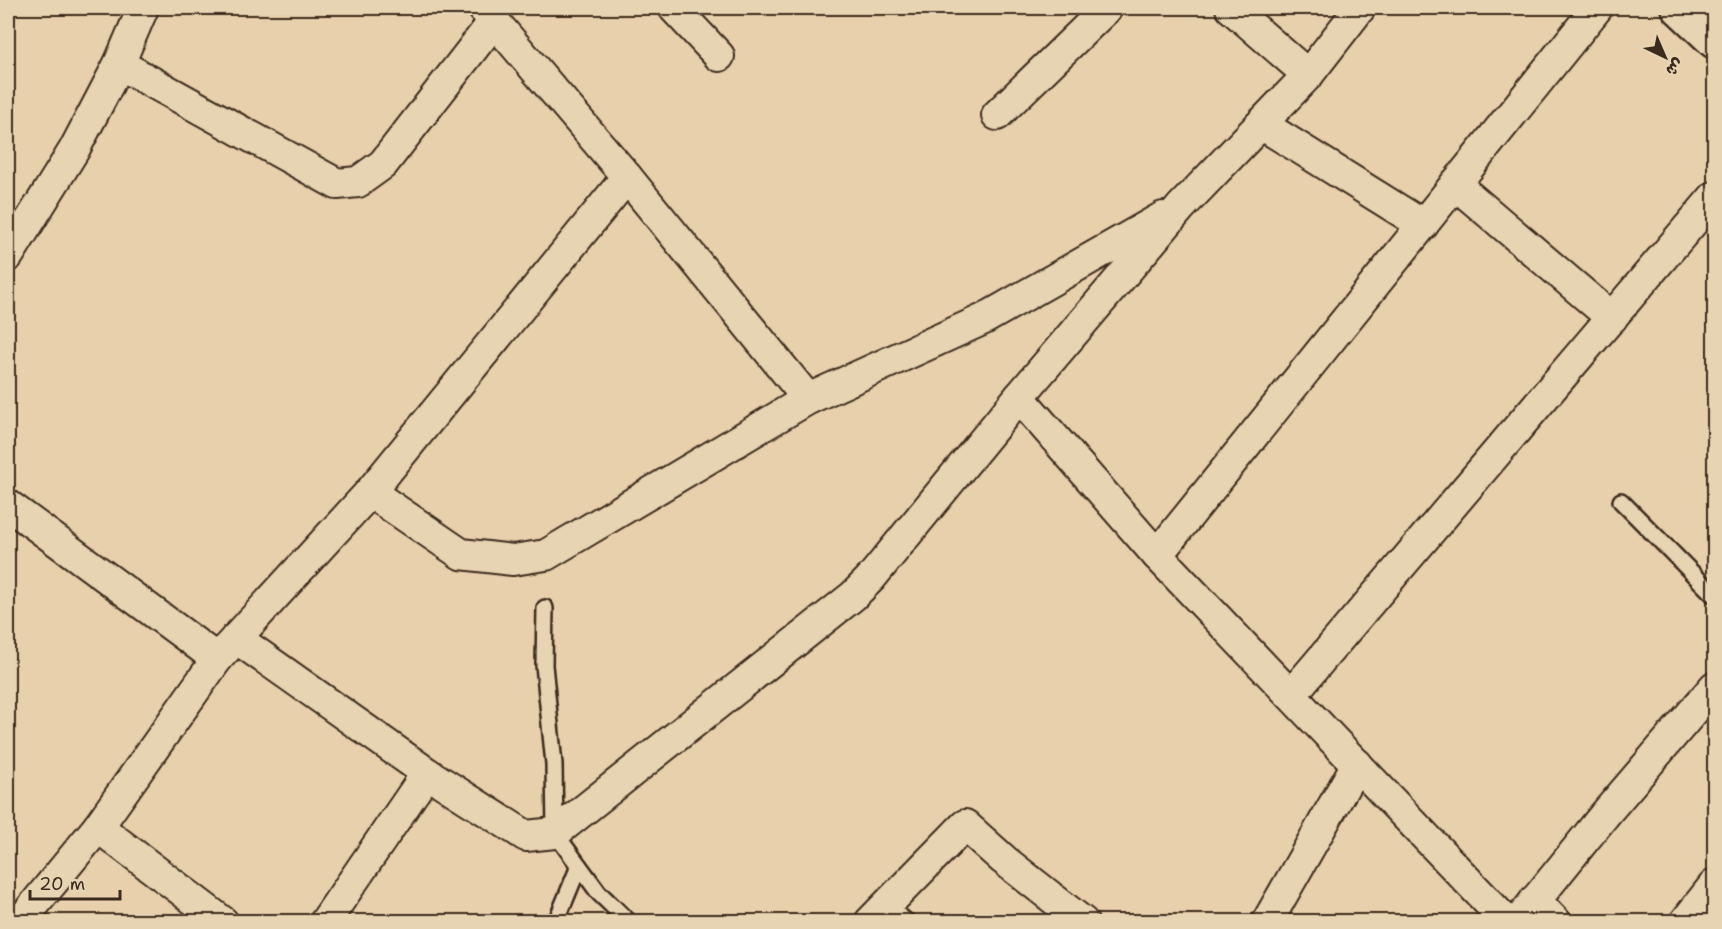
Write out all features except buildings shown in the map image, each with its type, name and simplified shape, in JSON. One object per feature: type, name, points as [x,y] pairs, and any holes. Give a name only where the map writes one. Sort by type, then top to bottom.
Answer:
[{"type":"main road","points":[[1679,8],[1714,41]]},
{"type":"street","points":[[8,256],[74,150],[119,64],[142,8]]},
{"type":"street","points":[[674,8],[718,56]]},
{"type":"street","points":[[997,115],[1107,8]]},
{"type":"street","points":[[1231,8],[1308,75]]},
{"type":"street","points":[[8,505],[227,649],[526,836],[555,833],[853,596],[871,578],[1018,397],[1181,207],[1308,75],[1360,8]]},
{"type":"street","points":[[1157,555],[1597,8]]},
{"type":"street","points":[[119,64],[337,184],[358,182],[383,164],[489,14],[627,177],[808,399]]},
{"type":"street","points":[[1261,124],[1423,225]]},
{"type":"street","points":[[20,921],[98,827],[227,649],[370,492],[627,177]]},
{"type":"street","points":[[1455,184],[1612,318]]},
{"type":"street","points":[[1291,695],[1714,197]]},
{"type":"street","points":[[370,492],[460,554],[513,560],[546,555],[808,399],[984,319],[1181,207]]},
{"type":"street","points":[[1018,397],[1157,555],[1508,921]]},
{"type":"street","points":[[1556,921],[1527,911],[1606,813],[1714,687]]},
{"type":"street","points":[[1268,921],[1357,764]]},
{"type":"street","points":[[325,921],[427,773]]},
{"type":"street","points":[[888,916],[965,825],[1004,860],[1083,921]]},
{"type":"street","points":[[98,827],[224,921]]},
{"type":"street","points":[[1685,921],[1714,885]]},
{"type":"lane","points":[[1621,501],[1714,595]]},
{"type":"lane","points":[[545,608],[544,665],[554,764],[555,833],[599,893],[629,921]]},
{"type":"lane","points":[[556,921],[579,866]]}]
